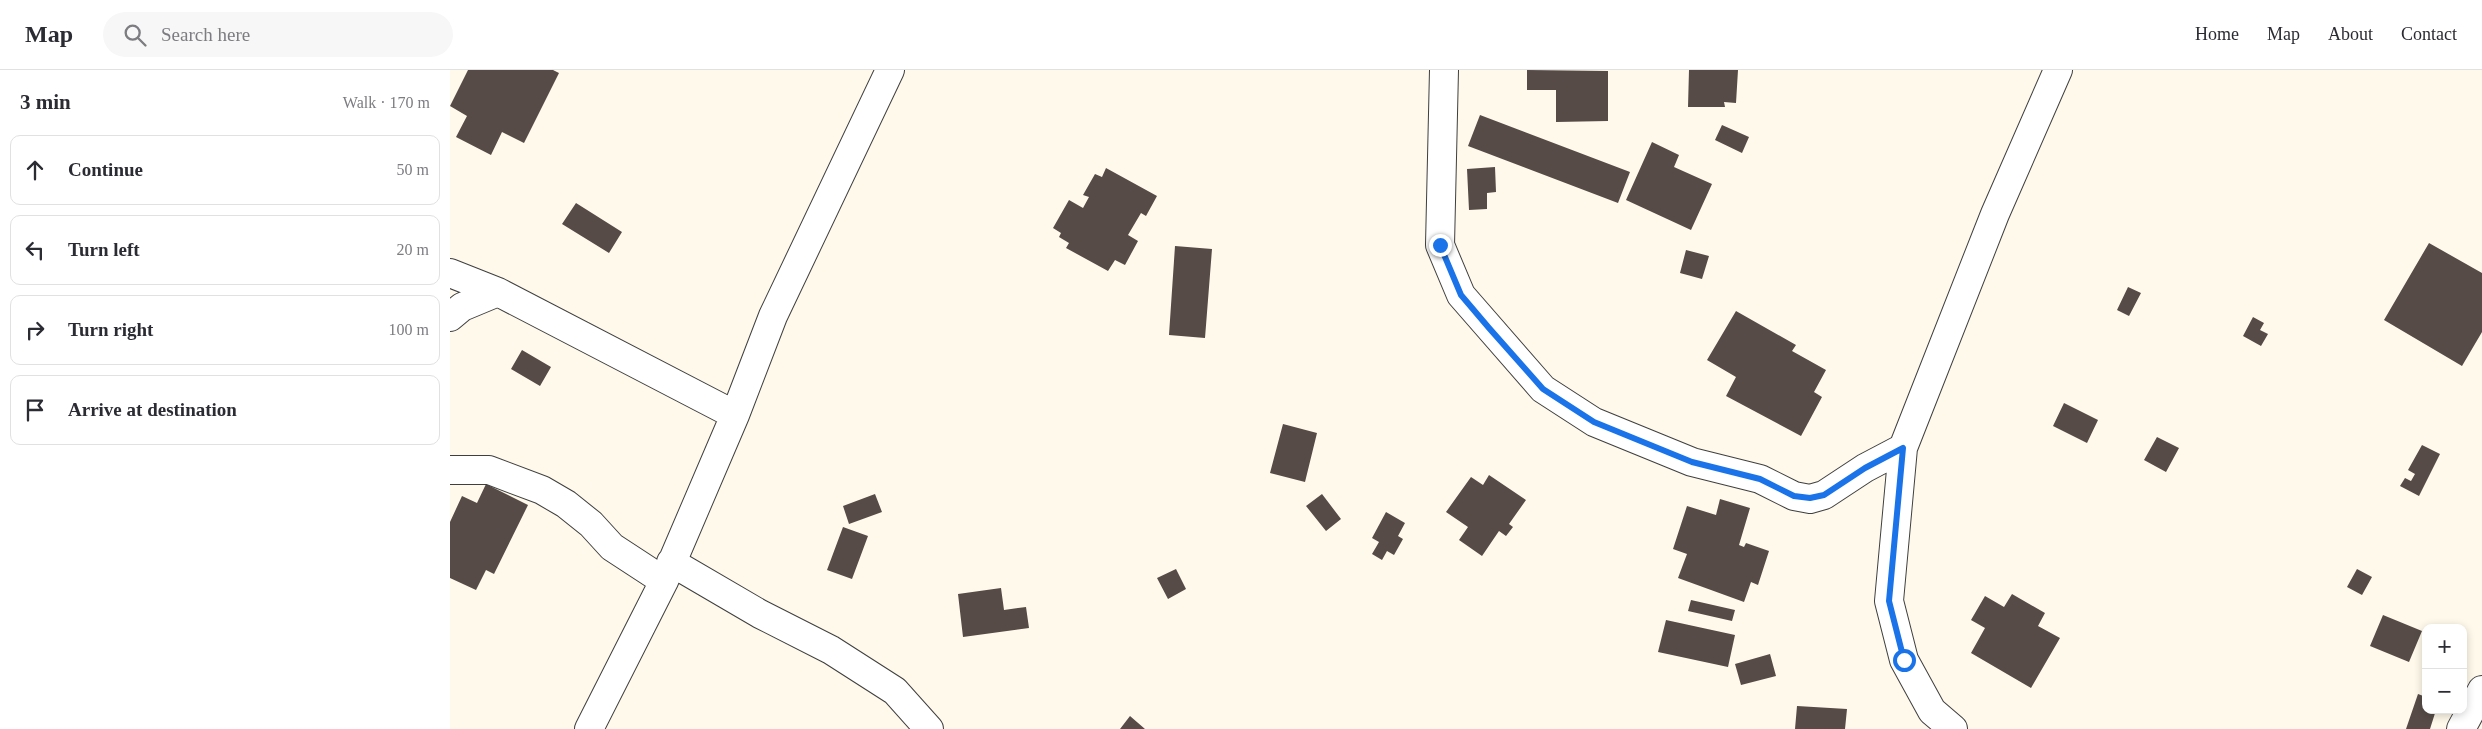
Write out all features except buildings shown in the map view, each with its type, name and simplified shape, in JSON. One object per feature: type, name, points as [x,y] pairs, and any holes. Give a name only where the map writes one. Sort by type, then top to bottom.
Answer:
[{"type":"street","points":[[589,729],[667,571],[735,415],[774,316],[890,70]]},
{"type":"street","points":[[1444,70],[1440,245],[1461,295],[1543,389],[1594,422],[1692,462],[1760,479],[1794,496],[1810,498],[1824,495],[1865,468],[1903,448]]},
{"type":"street","points":[[1952,729],[1932,711],[1904,660],[1889,601],[1903,448],[1995,214],[2058,70]]},
{"type":"street","points":[[450,274],[498,292],[735,415]]},
{"type":"street","points":[[450,317],[462,307],[498,292]]},
{"type":"street","points":[[450,470],[489,470],[542,490],[566,504],[590,524],[612,547],[760,614],[831,650],[895,691],[928,729]]},
{"type":"street","points":[[2460,729],[2482,690]]},
{"type":"route","points":[[1440,245],[1461,295],[1489,328],[1543,389],[1594,422],[1692,462],[1760,479],[1794,496],[1810,498],[1824,495],[1865,468],[1903,448],[1889,601],[1904,660]]}]
